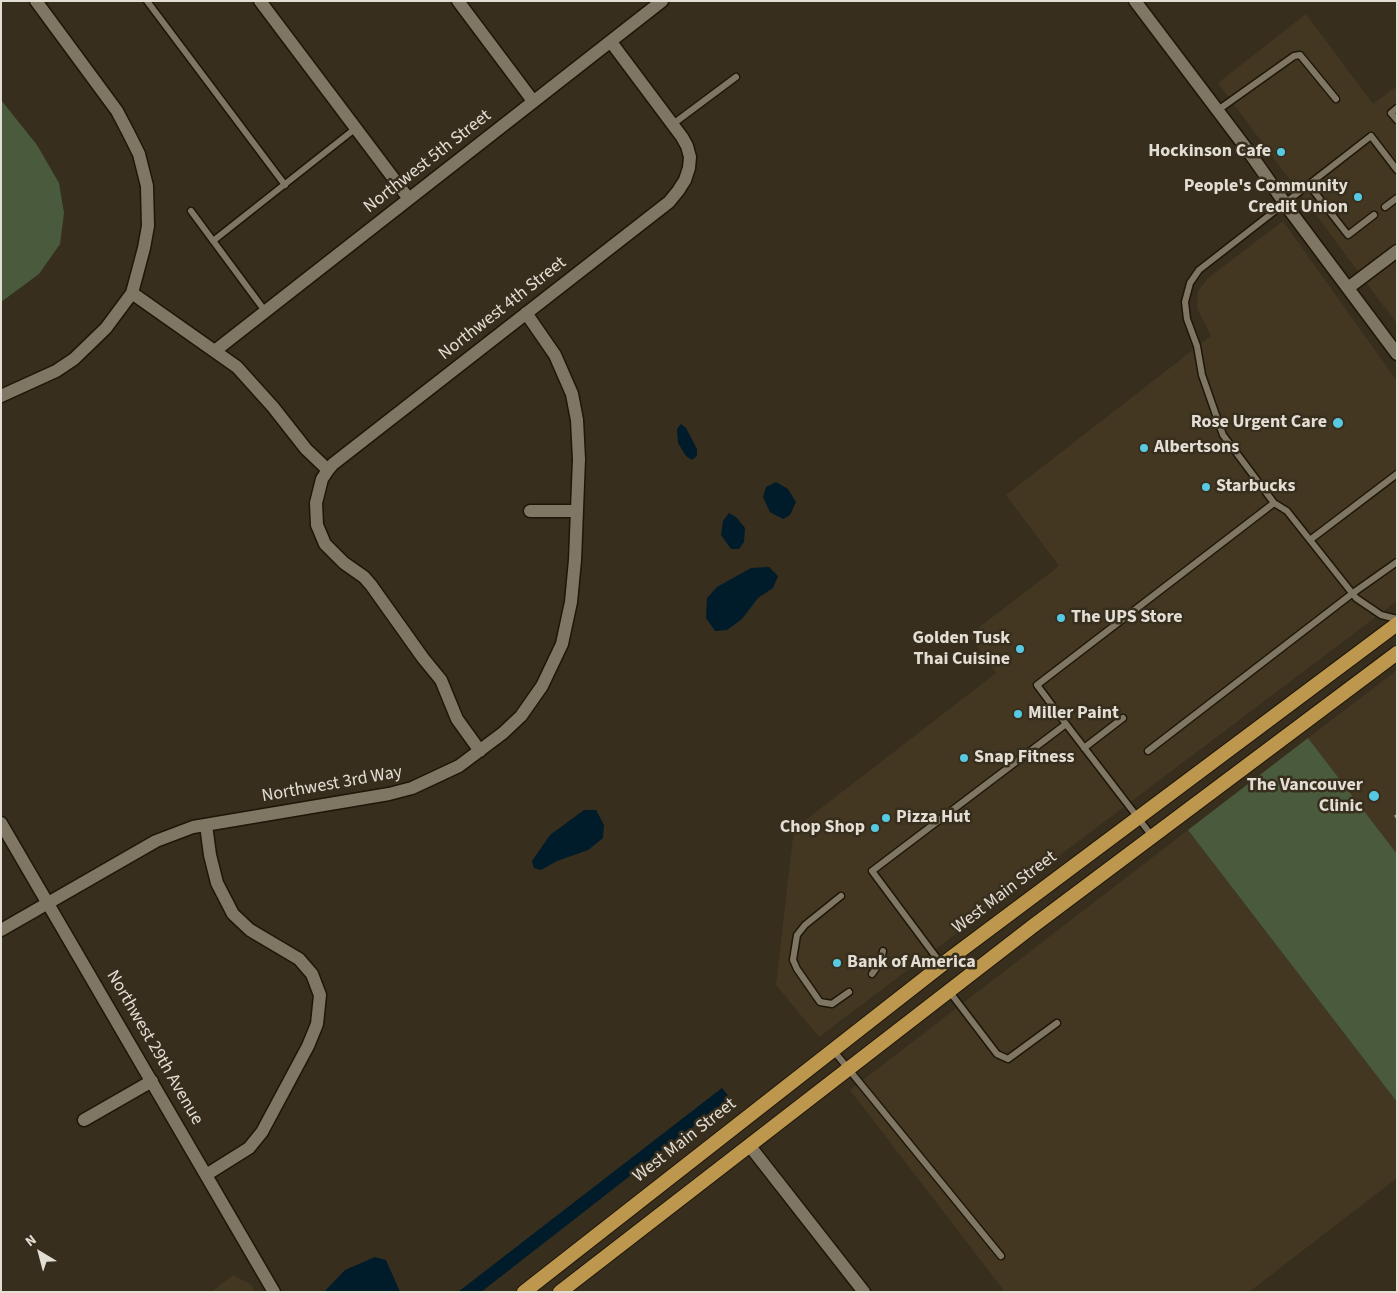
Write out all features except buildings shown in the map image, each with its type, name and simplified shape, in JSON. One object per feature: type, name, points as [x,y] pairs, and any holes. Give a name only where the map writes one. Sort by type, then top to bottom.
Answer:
[{"type":"highway","name":"West Main Street","points":[[524,1292],[942,965],[1397,624]]},
{"type":"highway","points":[[560,1292],[847,1069],[1152,836],[1395,658]]},
{"type":"street","points":[[1,396],[56,370],[74,359],[106,328],[132,293],[148,226],[147,186],[139,154],[117,111],[36,1]]},
{"type":"street","points":[[260,1],[409,199]]},
{"type":"street","points":[[458,1],[534,101]]},
{"type":"street","name":"Northwest 5th Street","points":[[216,350],[662,1]]},
{"type":"street","points":[[1135,1],[1218,110],[1285,204],[1397,354]]},
{"type":"street","points":[[610,42],[673,124]]},
{"type":"street","name":"Northwest 4th Street","points":[[328,470],[333,464],[669,202],[685,180],[690,157],[687,146],[673,124]]},
{"type":"street","points":[[1348,288],[1397,251]]},
{"type":"street","points":[[132,293],[216,350],[254,383],[306,449],[328,470],[322,479],[316,503],[317,525],[325,544],[344,563],[364,577],[371,585],[441,680],[457,719],[480,751]]},
{"type":"street","name":"Northwest 3rd Way","points":[[1,930],[156,841],[193,827],[412,788],[438,778],[480,751],[521,716],[542,686],[562,644],[573,586],[575,511],[579,459],[577,420],[572,394],[555,355],[526,313]]},
{"type":"street","points":[[530,511],[575,511]]},
{"type":"street","name":"Northwest 29th Avenue","points":[[1,823],[49,902],[274,1292]]},
{"type":"street","points":[[206,825],[217,883],[233,914],[250,930],[299,959],[312,974],[320,995],[317,1024],[308,1046],[262,1132],[249,1148],[206,1175]]},
{"type":"street","points":[[84,1120],[152,1081]]},
{"type":"street","points":[[749,1145],[864,1292]]},
{"type":"lane","points":[[147,1],[285,185]]},
{"type":"lane","points":[[1218,110],[1294,56],[1300,55],[1336,99]]},
{"type":"lane","points":[[673,124],[736,76]]},
{"type":"lane","points":[[1397,108],[1391,113],[1397,120]]},
{"type":"lane","points":[[213,241],[356,128]]},
{"type":"lane","points":[[1397,170],[1371,136],[1199,270],[1190,283],[1185,302],[1187,319],[1197,346],[1202,375],[1223,435],[1274,503],[1287,511],[1353,593],[1381,615],[1397,619]]},
{"type":"lane","points":[[1309,185],[1348,235],[1374,215]]},
{"type":"lane","points":[[1385,207],[1397,198]]},
{"type":"lane","points":[[191,211],[266,311]]},
{"type":"lane","points":[[1310,540],[1397,474]]},
{"type":"lane","points":[[1152,836],[1037,685],[1274,503]]},
{"type":"lane","points":[[1148,751],[1353,593],[1397,562]]},
{"type":"lane","points":[[1084,748],[1123,718]]},
{"type":"lane","points":[[942,965],[872,871],[1066,724]]},
{"type":"lane","points":[[841,896],[805,925],[797,935],[793,960],[797,970],[820,1002],[832,1004],[849,992]]},
{"type":"lane","points":[[872,974],[881,961],[883,951]]},
{"type":"lane","points":[[949,991],[997,1054],[1008,1059],[1057,1023]]},
{"type":"lane","points":[[833,1050],[1001,1256]]},
{"type":"shaded area","points":[[1306,14],[1373,104],[1397,86],[1397,324],[1218,83]]},
{"type":"shaded area","points":[[1283,221],[1397,381],[1397,601],[819,1037],[776,985],[794,829],[996,673],[969,635],[1059,566],[1006,495],[1211,336],[1197,308],[1198,291],[1208,278]]},
{"type":"shaded area","name":"The Vancouver Clinic","points":[[1397,670],[1397,854],[1308,738]]},
{"type":"shaded area","points":[[1188,830],[1397,1102],[1397,1178],[1249,1292],[1005,1292],[850,1090]]},
{"type":"shaded area","points":[[233,1275],[252,1285],[255,1292],[211,1292]]},
{"type":"green space","points":[[1,100],[37,145],[59,183],[64,213],[60,244],[39,274],[1,302]]},
{"type":"green space","points":[[1308,738],[1397,854],[1397,1102],[1188,830]]},
{"type":"water","points":[[681,424],[686,428],[697,449],[697,456],[692,460],[686,456],[678,443],[677,429]]},
{"type":"water","points":[[776,482],[788,489],[796,502],[790,515],[783,519],[770,512],[763,497],[766,487]]},
{"type":"water","points":[[729,513],[736,517],[745,528],[744,542],[739,549],[731,549],[721,535],[723,521]]},
{"type":"water","points":[[769,567],[778,576],[773,588],[758,598],[742,619],[727,630],[715,631],[706,618],[707,598],[717,587],[751,568]]},
{"type":"water","points":[[584,810],[596,810],[604,825],[603,838],[588,850],[557,861],[541,870],[534,868],[532,861],[550,835]]},
{"type":"water","points":[[722,1088],[730,1098],[481,1292],[458,1292]]},
{"type":"water","points":[[375,1257],[386,1260],[400,1292],[324,1292],[345,1270]]},
{"type":"place","name":"Hockinson Cafe","points":[[1281,152]]},
{"type":"place","name":"People's Community Credit Union","points":[[1358,197]]},
{"type":"place","name":"Rose Urgent Care","points":[[1338,423]]},
{"type":"place","name":"Albertsons","points":[[1144,448]]},
{"type":"place","name":"Starbucks","points":[[1206,487]]},
{"type":"place","name":"The UPS Store","points":[[1061,618]]},
{"type":"place","name":"Golden Tusk Thai Cuisine","points":[[1020,649]]},
{"type":"place","name":"Miller Paint","points":[[1018,714]]},
{"type":"place","name":"Snap Fitness","points":[[964,758]]},
{"type":"place","name":"The Vancouver Clinic","points":[[1374,796]]},
{"type":"place","name":"Pizza Hut","points":[[886,818]]},
{"type":"place","name":"Chop Shop","points":[[875,828]]},
{"type":"place","name":"Bank of America","points":[[837,963]]}]
